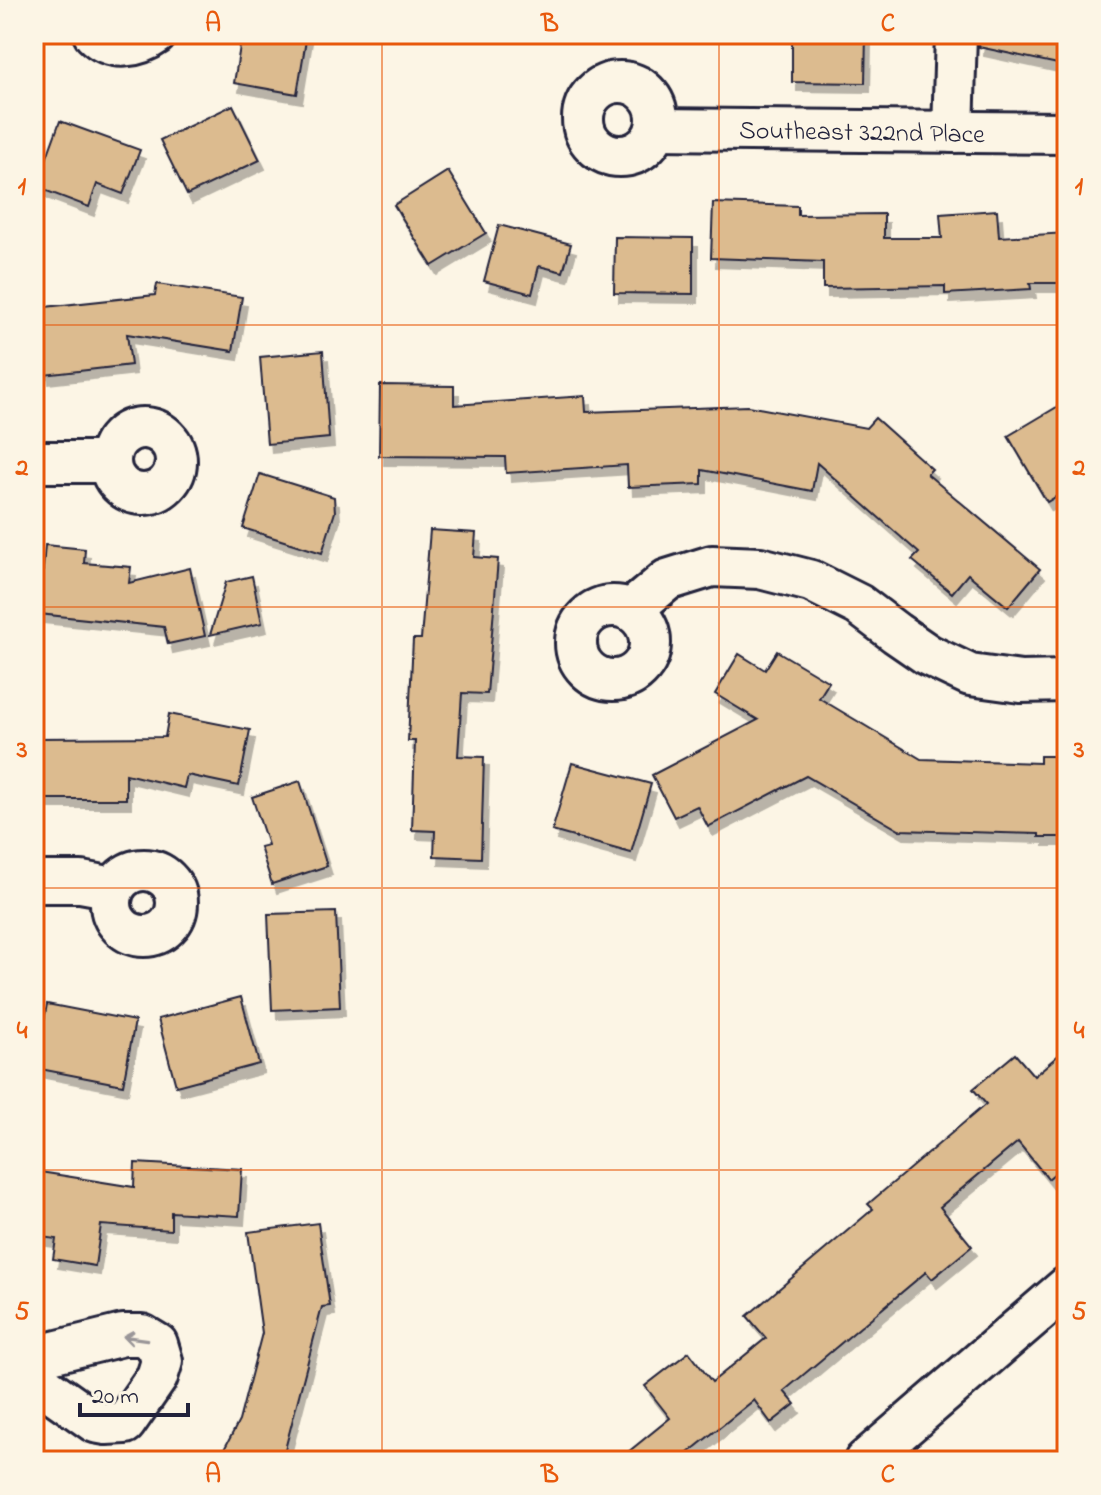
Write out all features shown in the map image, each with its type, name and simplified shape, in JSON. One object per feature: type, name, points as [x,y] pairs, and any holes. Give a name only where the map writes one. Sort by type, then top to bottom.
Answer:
[{"type":"street","points":[[94,34],[101,41],[118,46],[143,44],[156,34]]},
{"type":"street","points":[[953,132],[956,34]]},
{"type":"street","name":"Southeast 322nd Place","points":[[656,129],[1067,133]]},
{"type":"street","points":[[34,462],[110,462]]},
{"type":"street","points":[[631,610],[667,580],[712,566],[760,568],[811,581],[859,605],[928,655],[970,675],[1021,682],[1067,681]]},
{"type":"street","points":[[34,882],[81,882],[114,888]]},
{"type":"street","points":[[865,1461],[1067,1287]]},
{"type":"street","points":[[34,1357],[123,1335],[142,1335],[157,1344],[162,1361],[157,1377],[125,1423],[95,1422],[34,1379]]},
{"type":"building","points":[[242,34],[307,34],[297,94],[234,83]]},
{"type":"building","points":[[792,34],[866,34],[865,83],[792,82]]},
{"type":"building","points":[[980,34],[1067,34],[1067,66],[979,47]]},
{"type":"building","points":[[233,105],[260,160],[187,195],[160,140]]},
{"type":"building","points":[[60,121],[140,150],[123,194],[97,184],[89,207],[36,187]]},
{"type":"building","points":[[448,171],[486,233],[432,266],[394,205]]},
{"type":"building","points":[[713,203],[798,206],[798,215],[884,214],[884,238],[942,238],[940,214],[997,210],[999,237],[1067,233],[1067,283],[1030,283],[1031,289],[945,294],[945,286],[823,288],[823,262],[711,258]]},
{"type":"building","points":[[499,225],[571,244],[563,272],[539,266],[532,294],[484,281]]},
{"type":"building","points":[[615,237],[693,238],[693,294],[614,293]]},
{"type":"building","points":[[157,284],[242,297],[233,351],[127,334],[131,365],[44,375],[36,308],[155,295]]},
{"type":"building","points":[[323,351],[329,438],[267,444],[260,357]]},
{"type":"building","points":[[380,385],[454,386],[454,405],[585,396],[586,412],[748,406],[866,428],[875,418],[932,469],[927,474],[1040,569],[1008,607],[968,574],[952,593],[912,560],[919,553],[817,463],[812,491],[702,470],[702,484],[628,487],[627,465],[506,473],[505,457],[379,456]]},
{"type":"building","points":[[1067,401],[1067,490],[1047,502],[1008,436]]},
{"type":"building","points":[[260,474],[334,497],[335,512],[322,553],[243,528]]},
{"type":"building","points":[[430,530],[476,533],[474,557],[498,559],[487,694],[462,693],[458,756],[484,757],[481,858],[434,856],[435,831],[412,830],[415,741],[408,741],[413,639],[421,639]]},
{"type":"building","points":[[45,545],[85,549],[84,563],[131,567],[129,583],[190,568],[205,636],[168,644],[164,627],[39,614]]},
{"type":"building","points":[[252,576],[262,623],[210,635],[226,582]]},
{"type":"building","points":[[777,651],[829,682],[819,698],[921,759],[1040,763],[1040,756],[1067,756],[1067,837],[899,830],[806,776],[708,827],[697,806],[674,817],[652,775],[758,720],[715,694],[739,654],[765,670]]},
{"type":"building","points":[[169,714],[250,730],[239,786],[187,775],[184,788],[126,774],[126,799],[38,799],[38,738],[165,737]]},
{"type":"building","points":[[572,763],[651,784],[631,853],[552,831]]},
{"type":"building","points":[[300,781],[327,866],[272,884],[260,847],[268,845],[252,797]]},
{"type":"building","points":[[336,912],[340,1007],[272,1010],[268,914]]},
{"type":"building","points":[[241,997],[259,1064],[176,1086],[158,1019]]},
{"type":"building","points":[[47,1004],[135,1021],[123,1085],[35,1068]]},
{"type":"building","points":[[1067,1048],[1067,1163],[1048,1179],[1018,1142],[940,1207],[972,1246],[932,1279],[926,1272],[784,1391],[795,1404],[771,1423],[754,1400],[678,1461],[617,1461],[670,1418],[645,1386],[689,1352],[712,1382],[766,1338],[747,1316],[873,1209],[868,1204],[986,1104],[973,1089],[1015,1054],[1034,1076]]},
{"type":"building","points":[[135,1163],[242,1169],[239,1216],[171,1212],[171,1230],[101,1225],[95,1266],[53,1259],[56,1239],[34,1236],[34,1171],[134,1187]]},
{"type":"building","points":[[318,1223],[330,1306],[322,1307],[282,1461],[218,1461],[239,1421],[262,1333],[248,1232]]}]
